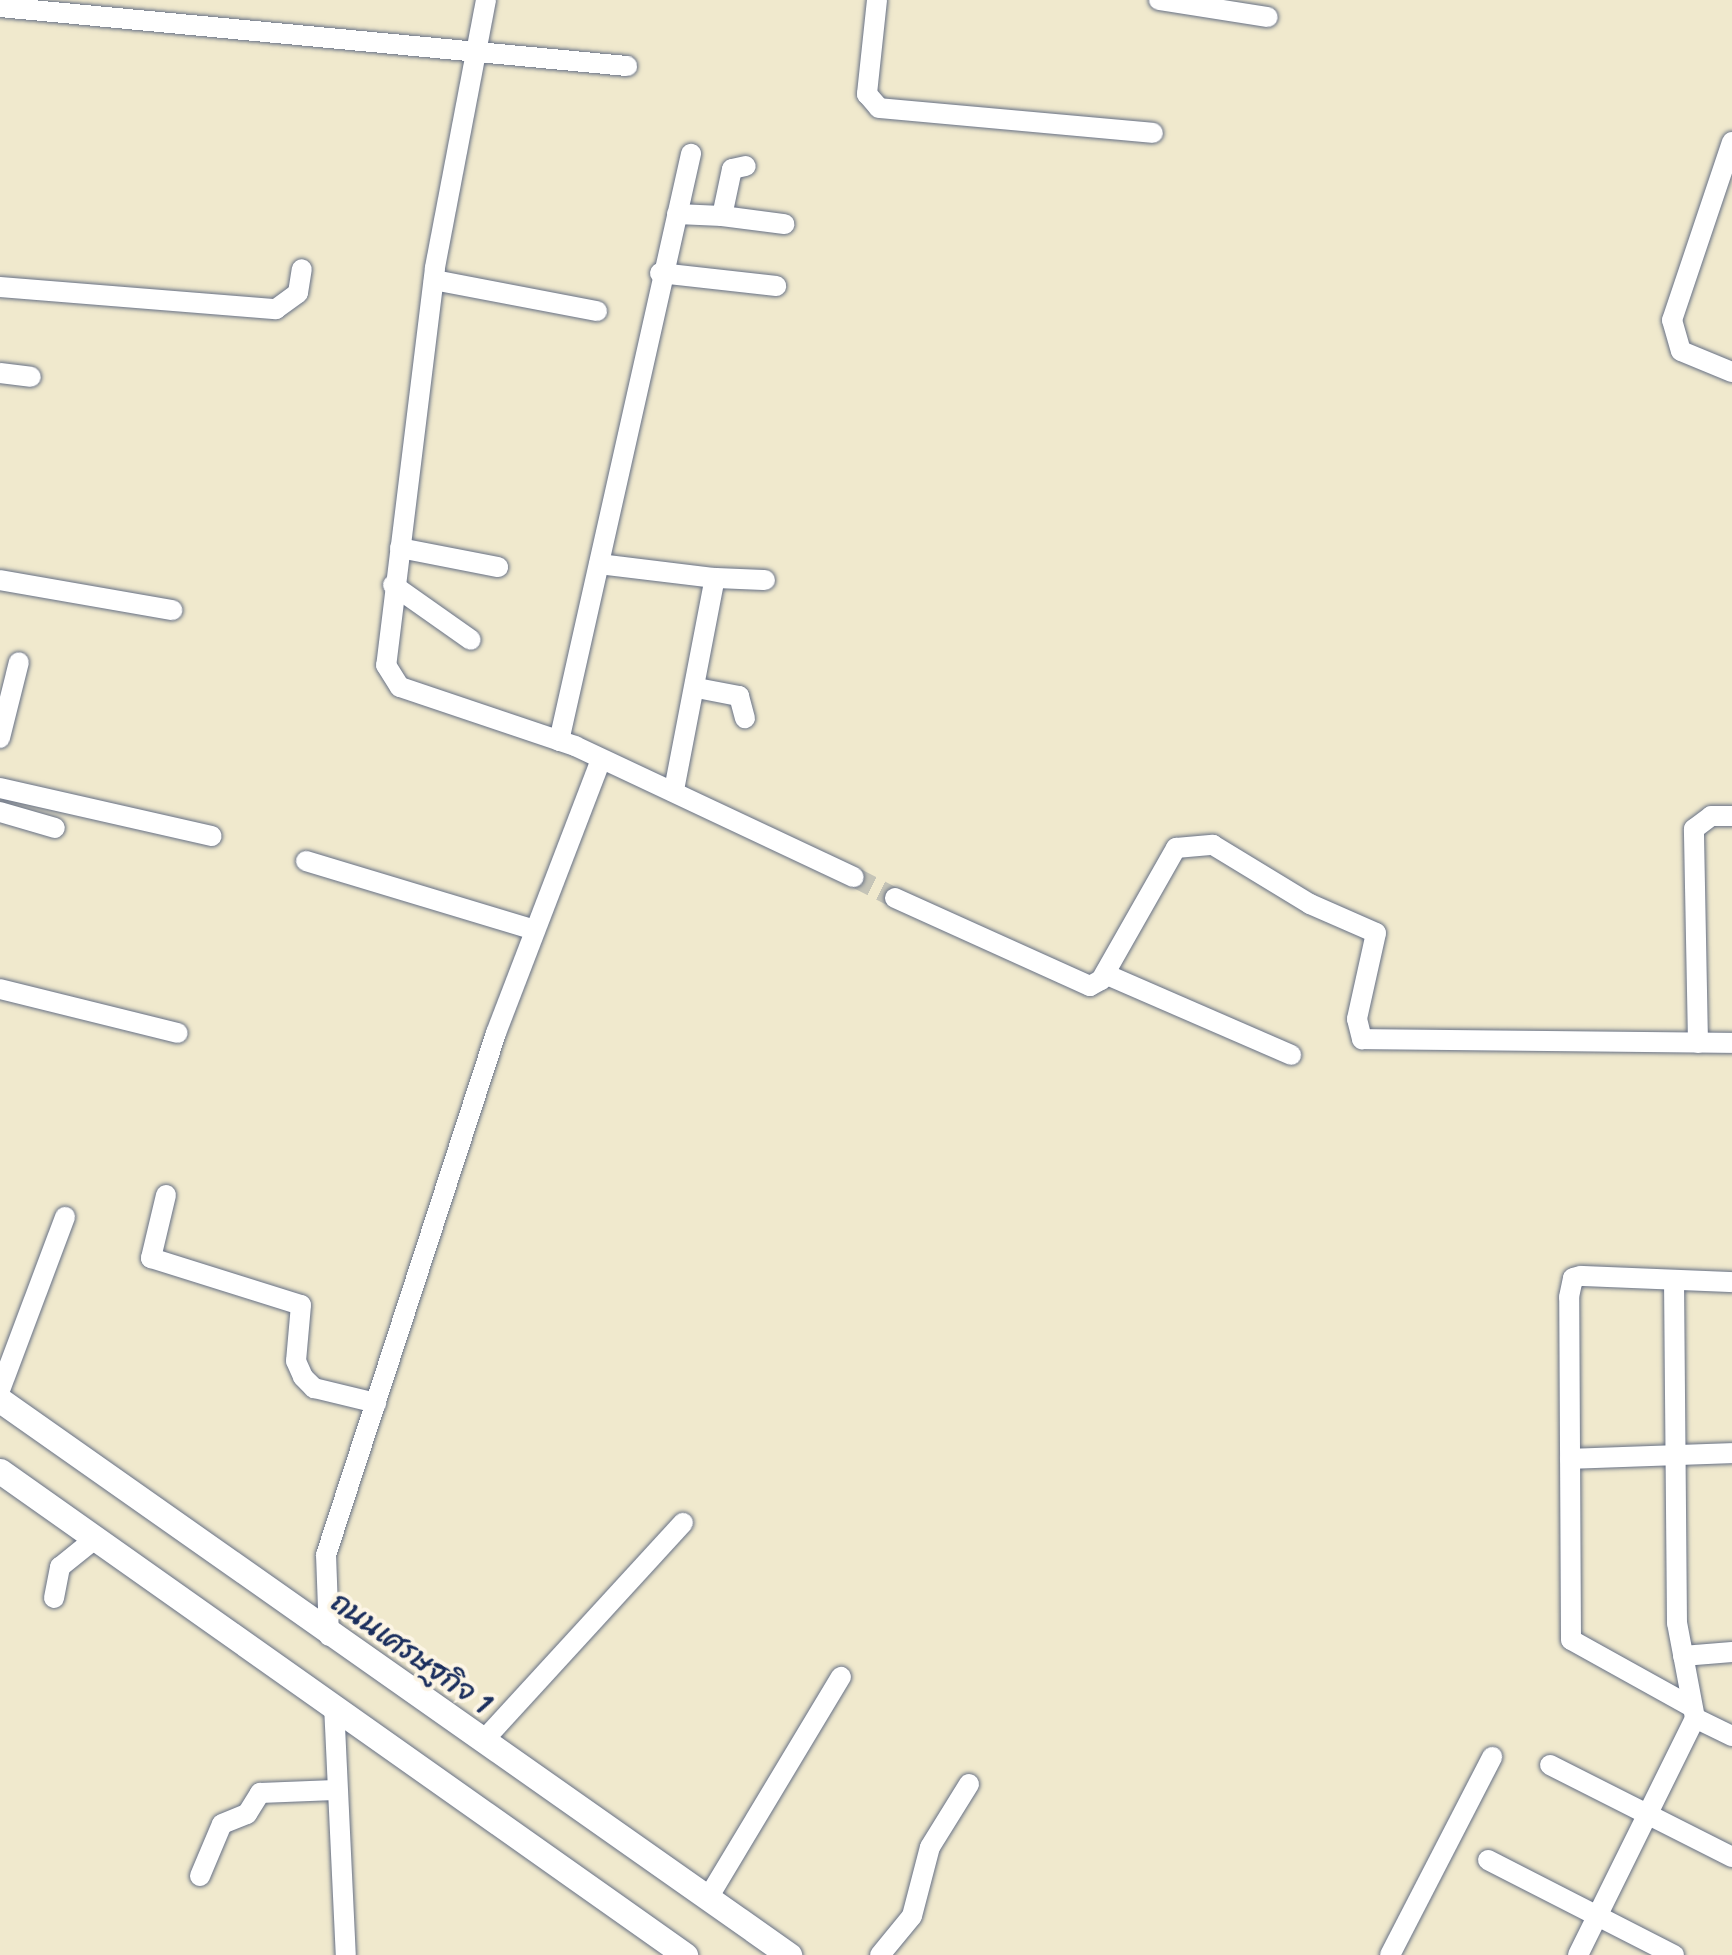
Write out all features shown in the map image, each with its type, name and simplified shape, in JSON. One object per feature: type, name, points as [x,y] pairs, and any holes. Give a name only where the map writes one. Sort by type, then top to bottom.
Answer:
[{"type":"main road","name":"ถนนเศรษฐกิจ 1","points":[[0,1400],[329,1636],[789,1955]]},
{"type":"main road","points":[[0,1470],[685,1955]]},
{"type":"street","points":[[486,0],[434,280],[393,584],[386,665],[400,687],[560,741],[674,790],[854,877]]},
{"type":"street","points":[[877,0],[867,94],[878,108],[1153,133]]},
{"type":"street","points":[[1159,0],[1268,17]]},
{"type":"street","points":[[0,7],[627,66]]},
{"type":"street","points":[[1732,142],[1672,320],[1681,351],[1732,372]]},
{"type":"street","points":[[560,741],[660,273],[691,154]]},
{"type":"street","points":[[722,216],[732,170],[746,166]]},
{"type":"street","points":[[678,214],[784,224]]},
{"type":"street","points":[[0,287],[276,308],[298,294],[302,269]]},
{"type":"street","points":[[660,273],[776,286]]},
{"type":"street","points":[[434,280],[597,311]]},
{"type":"street","points":[[0,373],[31,377]]},
{"type":"street","points":[[400,548],[498,566]]},
{"type":"street","points":[[599,564],[765,580]]},
{"type":"street","points":[[674,790],[698,688],[715,578]]},
{"type":"street","points":[[0,580],[172,610]]},
{"type":"street","points":[[393,584],[470,640]]},
{"type":"street","points":[[0,738],[19,662]]},
{"type":"street","points":[[698,688],[739,696],[745,718]]},
{"type":"street","points":[[329,1636],[324,1565],[534,930],[601,759]]},
{"type":"street","points":[[0,788],[212,836]]},
{"type":"street","points":[[0,812],[55,828]]},
{"type":"street","points":[[1698,1043],[1694,829],[1711,816],[1732,816]]},
{"type":"street","points":[[895,898],[1078,985],[1090,986],[1105,974],[1176,848],[1213,844],[1310,904],[1376,933],[1357,1019],[1362,1038],[1732,1043]]},
{"type":"street","points":[[306,861],[534,930]]},
{"type":"street","points":[[1105,974],[1291,1055]]},
{"type":"street","points":[[0,988],[178,1033]]},
{"type":"street","points":[[166,1195],[151,1258],[300,1305],[296,1362],[303,1377],[314,1388],[376,1403]]},
{"type":"street","points":[[0,1390],[65,1217]]},
{"type":"street","points":[[1732,1282],[1573,1278],[1570,1458],[1571,1640],[1732,1736]]},
{"type":"street","points":[[1578,1955],[1694,1712],[1677,1623],[1674,1280]]},
{"type":"street","points":[[1570,1458],[1732,1454]]},
{"type":"street","points":[[483,1741],[683,1523]]},
{"type":"street","points":[[54,1598],[60,1567],[96,1538]]},
{"type":"street","points":[[1683,1656],[1732,1652]]},
{"type":"street","points":[[708,1898],[841,1677]]},
{"type":"street","points":[[334,1705],[335,1790],[346,1955]]},
{"type":"street","points":[[1390,1955],[1492,1757]]},
{"type":"street","points":[[1550,1765],[1732,1857]]},
{"type":"street","points":[[880,1955],[912,1916],[930,1847],[969,1784]]},
{"type":"street","points":[[200,1876],[222,1824],[247,1814],[260,1793],[335,1790]]},
{"type":"street","points":[[1488,1860],[1674,1955]]},
{"type":"tunnel","points":[[854,877],[895,898]]}]
